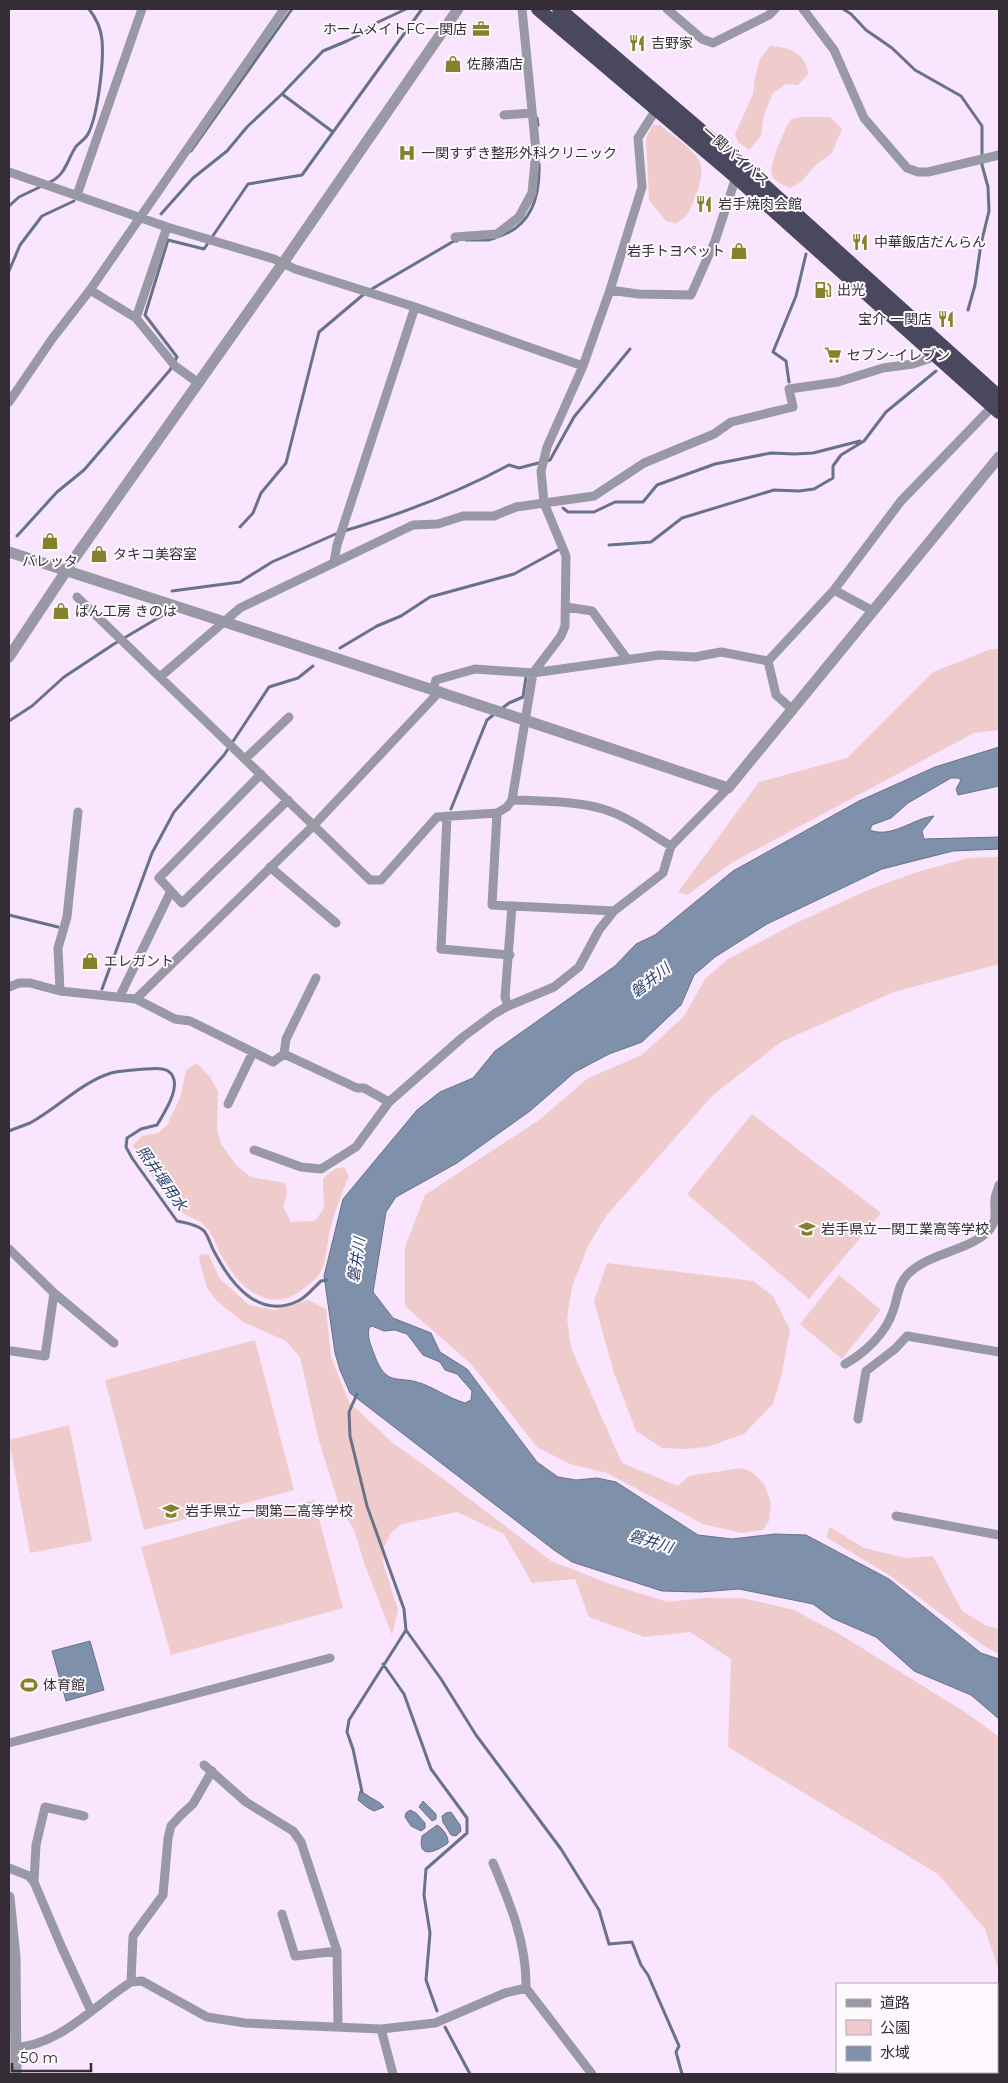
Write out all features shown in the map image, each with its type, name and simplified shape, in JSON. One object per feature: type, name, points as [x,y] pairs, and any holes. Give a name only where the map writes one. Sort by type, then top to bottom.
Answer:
[{"type":"highway","name":"一関バイパス","points":[[538,9],[657,108],[933,354],[997,405]]},
{"type":"highway","name":"一関バイパス","points":[[559,9],[746,168],[997,405]]},
{"type":"street","points":[[77,195],[142,9]]},
{"type":"street","points":[[9,402],[52,339],[90,290],[284,9]]},
{"type":"street","points":[[9,657],[66,570],[197,382],[283,263],[458,9]]},
{"type":"street","points":[[455,237],[497,234],[519,217],[532,193],[536,151],[522,9]]},
{"type":"street","points":[[667,9],[702,39],[714,43],[769,15],[776,9]]},
{"type":"street","points":[[803,9],[834,50],[864,118],[907,168],[918,172],[928,172],[999,155]]},
{"type":"street","points":[[77,597],[370,880],[381,880],[437,817],[497,813],[507,807],[512,800],[532,673],[561,636],[565,626],[566,556],[544,503],[541,471],[547,446],[583,366],[610,290],[642,187],[638,138],[657,108]]},
{"type":"street","points":[[504,115],[532,113]]},
{"type":"street","points":[[9,172],[167,227],[414,307],[583,366]]},
{"type":"street","points":[[610,290],[692,295],[716,241],[736,177]]},
{"type":"street","points":[[136,318],[167,227]]},
{"type":"street","points":[[90,290],[136,318],[175,366],[197,382]]},
{"type":"street","points":[[334,562],[337,545],[414,307]]},
{"type":"street","points":[[160,677],[207,634],[240,608],[413,525],[438,524],[463,516],[494,516],[516,507],[594,496],[644,464],[714,434],[731,422],[793,408],[790,389],[838,382],[883,368],[913,364],[928,359],[933,354]]},
{"type":"street","points":[[768,661],[834,590],[901,501],[997,405]]},
{"type":"street","points":[[254,1150],[301,1167],[321,1169],[356,1147],[389,1102],[463,1037],[508,1006],[554,987],[579,967],[599,930],[614,911],[663,873],[671,846],[728,788],[999,457]]},
{"type":"street","points":[[9,552],[436,690],[525,722],[728,788]]},
{"type":"street","points":[[834,590],[873,611]]},
{"type":"street","points":[[566,607],[592,611],[627,659]]},
{"type":"street","points":[[136,999],[314,825],[436,690],[436,680],[475,669],[532,673],[660,655],[695,657],[721,652],[768,661]]},
{"type":"street","points":[[768,661],[776,695],[793,710]]},
{"type":"street","points":[[246,759],[289,717]]},
{"type":"street","points":[[261,774],[159,878],[182,903],[288,800]]},
{"type":"street","points":[[512,800],[550,801],[603,809],[621,816],[671,846]]},
{"type":"street","points":[[60,991],[58,948],[66,917],[78,812]]},
{"type":"street","points":[[497,813],[492,905],[614,911]]},
{"type":"street","points":[[447,816],[441,949],[510,955]]},
{"type":"street","points":[[270,867],[336,923]]},
{"type":"street","points":[[120,996],[171,891]]},
{"type":"street","points":[[508,1006],[505,997],[510,955],[512,906]]},
{"type":"street","points":[[9,987],[19,983],[30,983],[60,991],[136,999],[175,1019],[190,1021],[273,1062],[284,1054],[286,1039],[316,978]]},
{"type":"street","points":[[228,1104],[253,1052]]},
{"type":"street","points":[[284,1054],[357,1088],[364,1088],[389,1102]]},
{"type":"street","points":[[845,1364],[857,1358],[886,1327],[893,1312],[901,1281],[910,1272],[930,1259],[971,1242],[989,1229],[996,1218],[995,1198],[999,1185]]},
{"type":"street","points":[[9,1249],[54,1293],[114,1344]]},
{"type":"street","points":[[12,1351],[45,1356],[54,1293]]},
{"type":"street","points":[[858,1419],[866,1371],[907,1336],[999,1352]]},
{"type":"street","points":[[896,1516],[999,1535]]},
{"type":"street","points":[[9,1742],[330,1658]]},
{"type":"street","points":[[204,1765],[246,1802],[293,1831],[301,1842],[337,1950],[338,2026]]},
{"type":"street","points":[[131,1982],[133,1936],[163,1895],[168,1838],[171,1826],[193,1804],[212,1771]]},
{"type":"street","points":[[34,1882],[36,1845],[45,1806],[84,1816]]},
{"type":"street","points":[[493,1863],[515,1914],[527,1973],[526,1988],[592,2074]]},
{"type":"street","points":[[9,1868],[29,1876],[34,1882],[91,2011]]},
{"type":"street","points":[[9,1897],[15,1957],[12,2019],[16,2047],[16,2074]]},
{"type":"street","points":[[282,1914],[295,1956],[337,1950]]},
{"type":"street","points":[[16,2047],[30,2047],[50,2039],[91,2011],[112,1993],[131,1982],[142,1981],[208,2017],[245,2023],[381,2029],[434,2023],[505,1993],[526,1988]]},
{"type":"street","points":[[381,2029],[393,2074]]},
{"type":"green space","points":[[770,46],[795,52],[804,61],[808,74],[798,85],[786,84],[773,93],[764,114],[761,136],[749,150],[738,142],[735,134],[753,94],[760,59]]},
{"type":"green space","points":[[830,117],[842,129],[832,153],[816,165],[801,182],[790,188],[774,179],[771,171],[779,143],[791,119]]},
{"type":"green space","points":[[653,125],[660,125],[684,144],[695,155],[701,165],[700,183],[688,214],[676,223],[666,221],[649,200],[646,138]]},
{"type":"green space","points":[[991,649],[999,649],[999,730],[974,733],[733,862],[687,895],[678,892],[759,782],[847,758],[933,672]]},
{"type":"green space","points":[[999,857],[999,964],[894,992],[781,1042],[713,1095],[606,1216],[588,1246],[572,1287],[567,1318],[571,1348],[622,1463],[678,1486],[689,1476],[742,1468],[752,1472],[764,1484],[771,1502],[769,1521],[763,1530],[741,1533],[703,1524],[607,1473],[570,1464],[537,1447],[471,1364],[405,1306],[405,1247],[425,1195],[539,1120],[588,1078],[642,1055],[684,1016],[705,979],[728,959],[796,923],[868,890],[917,872],[969,858]]},
{"type":"green space","points":[[197,1063],[210,1077],[218,1091],[217,1128],[221,1144],[236,1165],[251,1177],[285,1183],[287,1194],[283,1206],[291,1222],[315,1221],[324,1208],[323,1178],[335,1169],[344,1167],[349,1176],[332,1223],[325,1262],[321,1271],[306,1287],[285,1299],[273,1300],[263,1297],[244,1286],[229,1268],[213,1237],[204,1225],[174,1205],[141,1160],[133,1145],[142,1136],[158,1133],[167,1125],[180,1098],[186,1070]]},
{"type":"green space","points":[[752,1114],[881,1213],[809,1299],[687,1194]]},
{"type":"green space","points":[[200,1255],[209,1255],[219,1278],[249,1305],[275,1310],[308,1300],[326,1309],[331,1357],[349,1402],[393,1443],[551,1561],[610,1584],[668,1602],[703,1598],[742,1598],[794,1610],[841,1635],[968,1714],[999,1737],[999,1971],[985,1929],[938,1874],[728,1747],[731,1659],[690,1632],[644,1637],[589,1617],[575,1579],[532,1583],[504,1534],[457,1512],[402,1524],[391,1533],[384,1547],[383,1563],[398,1610],[392,1635],[366,1568],[354,1530],[339,1505],[319,1441],[300,1357],[286,1341],[243,1322],[217,1301],[207,1288],[199,1259]]},
{"type":"green space","points":[[607,1263],[753,1281],[773,1296],[790,1330],[782,1373],[773,1404],[744,1434],[707,1447],[686,1449],[662,1448],[636,1431],[614,1373],[594,1301]]},
{"type":"green space","points":[[839,1275],[881,1310],[842,1359],[800,1324]]},
{"type":"green space","points":[[255,1340],[294,1490],[144,1530],[105,1380]]},
{"type":"green space","points":[[69,1425],[92,1541],[30,1553],[9,1440]]},
{"type":"green space","points":[[314,1500],[343,1608],[171,1655],[141,1547]]},
{"type":"green space","points":[[830,1527],[864,1548],[906,1558],[933,1556],[962,1611],[987,1626],[999,1629],[999,1654],[984,1646],[892,1577],[826,1537]]},
{"type":"water","name":"磐井川","points":[[999,747],[999,786],[958,795],[956,789],[961,780],[951,778],[908,803],[891,818],[872,825],[870,830],[886,832],[934,816],[922,831],[924,839],[999,837],[999,849],[953,851],[882,869],[767,924],[715,957],[694,975],[681,1005],[642,1042],[609,1054],[575,1072],[530,1111],[457,1163],[396,1197],[386,1212],[373,1292],[393,1318],[431,1333],[440,1352],[467,1369],[537,1462],[558,1477],[576,1480],[597,1478],[616,1482],[698,1535],[732,1539],[775,1534],[806,1535],[889,1579],[981,1653],[999,1659],[999,1719],[971,1695],[914,1671],[876,1637],[832,1618],[813,1604],[739,1589],[700,1592],[662,1591],[572,1562],[350,1393],[335,1353],[324,1276],[343,1199],[417,1110],[440,1092],[473,1078],[495,1051],[615,966],[636,944],[655,935],[733,871],[859,801],[935,767]],"holes":[[[372,1326],[384,1331],[395,1330],[407,1334],[423,1355],[440,1362],[445,1370],[457,1374],[472,1391],[471,1400],[465,1403],[423,1384],[388,1376],[379,1365],[371,1344],[369,1328]]]},
{"type":"water","points":[[90,1641],[104,1690],[66,1701],[52,1651]]},
{"type":"water","points":[[360,1791],[384,1807],[374,1811],[368,1808],[358,1800]]},
{"type":"water","points":[[423,1801],[436,1814],[436,1819],[432,1821],[419,1807]]},
{"type":"water","points":[[410,1810],[416,1813],[425,1823],[425,1828],[421,1831],[411,1826],[405,1817],[406,1813]]},
{"type":"water","points":[[451,1812],[460,1825],[461,1831],[456,1836],[451,1835],[443,1822],[442,1816]]},
{"type":"water","points":[[437,1825],[445,1833],[448,1843],[433,1851],[425,1851],[421,1844],[422,1836]]},
{"type":"waterway","points":[[48,183],[62,173],[75,148],[87,136],[95,114],[101,74],[102,40],[98,24],[89,9]]},
{"type":"waterway","points":[[191,151],[292,9]]},
{"type":"waterway","points":[[161,214],[193,178],[227,151],[247,127],[323,51],[367,31],[374,24],[406,9]]},
{"type":"waterway","points":[[17,536],[57,492],[84,470],[170,370],[177,357],[145,315],[168,240],[204,249],[248,184],[302,175],[422,9]]},
{"type":"waterway","points":[[843,9],[851,14],[866,30],[892,48],[915,70],[961,96],[982,126],[982,165],[988,187],[989,211],[981,244],[975,285],[968,310]]},
{"type":"waterway","points":[[282,94],[333,132]]},
{"type":"waterway","points":[[537,118],[538,125]]},
{"type":"waterway","points":[[500,236],[520,224],[532,207],[538,186],[539,164]]},
{"type":"waterway","points":[[9,206],[19,197],[42,186]]},
{"type":"waterway","points":[[9,271],[20,245],[42,216],[74,201]]},
{"type":"waterway","points":[[466,240],[488,240],[495,238]]},
{"type":"waterway","points":[[370,290],[457,241]]},
{"type":"waterway","points":[[789,382],[786,361],[773,352],[796,296],[806,254]]},
{"type":"waterway","points":[[240,527],[253,513],[261,493],[286,463],[319,332],[364,294]]},
{"type":"waterway","points":[[344,531],[428,502],[469,485],[509,465],[519,468],[550,460],[574,417],[630,349]]},
{"type":"waterway","points":[[609,545],[651,542],[682,518],[774,490],[799,491],[814,489],[833,478],[833,466],[841,455],[864,441],[886,412],[936,371]]},
{"type":"waterway","points":[[563,508],[568,512],[594,512],[615,502],[643,502],[657,485],[715,464],[771,453],[813,453],[860,441]]},
{"type":"waterway","points":[[172,591],[240,582],[272,562],[338,533]]},
{"type":"waterway","points":[[340,648],[377,626],[401,616],[430,597],[514,574],[558,550]]},
{"type":"waterway","points":[[9,721],[32,706],[64,677],[163,615]]},
{"type":"waterway","points":[[102,989],[152,853],[174,812],[224,755],[269,687],[298,678],[313,666]]},
{"type":"waterway","points":[[500,710],[509,703],[523,697],[526,677]]},
{"type":"waterway","points":[[451,809],[487,720],[496,713]]},
{"type":"waterway","points":[[9,915],[58,927]]},
{"type":"waterway","name":"照井堰用水","points":[[9,1131],[30,1123],[79,1089],[100,1077],[124,1071],[154,1069],[168,1071],[173,1076],[174,1090],[164,1113],[157,1125],[141,1129],[127,1138],[126,1147],[177,1221],[194,1225],[203,1230],[229,1276],[248,1296],[259,1302],[271,1306],[284,1306],[298,1301],[321,1281],[327,1280]]},
{"type":"waterway","points":[[357,1394],[349,1412],[350,1436],[367,1506],[404,1609],[406,1630],[349,1720],[347,1732],[353,1749],[362,1792]]},
{"type":"waterway","points":[[406,1630],[441,1679],[476,1735],[561,1849],[599,1910],[609,1944],[632,1942],[679,2046],[676,2052],[682,2074]]},
{"type":"waterway","points":[[383,1664],[404,1694],[431,1769],[467,1818],[467,1833],[426,1869],[424,1895],[430,1933],[426,1980],[437,2011]]},
{"type":"waterway","points":[[445,2027],[470,2074]]},
{"type":"place","name":"ホームメイトFC一関店","points":[[481,29]]},
{"type":"place","name":"吉野家","points":[[637,43]]},
{"type":"place","name":"佐藤酒店","points":[[453,64]]},
{"type":"place","name":"一関すずき整形外科クリニック","points":[[407,153]]},
{"type":"place","name":"岩手焼肉会館","points":[[704,204]]},
{"type":"place","name":"中華飯店だんらん","points":[[860,242]]},
{"type":"place","name":"岩手トヨペット","points":[[739,251]]},
{"type":"place","name":"出光","points":[[823,290]]},
{"type":"place","name":"宝介 一関店","points":[[946,319]]},
{"type":"place","name":"セブン-イレブン","points":[[833,355]]},
{"type":"place","name":"バレッタ","points":[[50,541]]},
{"type":"place","name":"タキコ美容室","points":[[99,554]]},
{"type":"place","name":"ぱん工房 きのは","points":[[61,611]]},
{"type":"place","name":"エレガント","points":[[90,961]]},
{"type":"place","name":"岩手県立一関工業高等学校","points":[[807,1229]]},
{"type":"place","name":"岩手県立一関第二高等学校","points":[[171,1511]]},
{"type":"place","name":"体育館","points":[[29,1685]]}]
